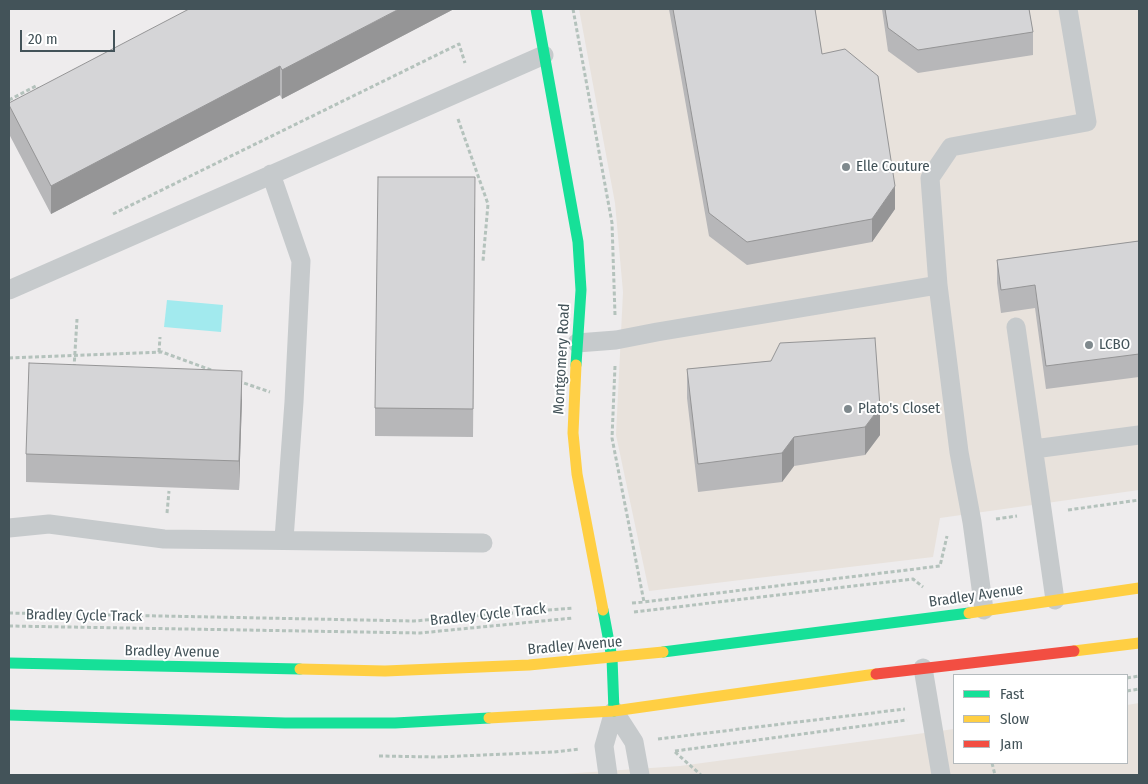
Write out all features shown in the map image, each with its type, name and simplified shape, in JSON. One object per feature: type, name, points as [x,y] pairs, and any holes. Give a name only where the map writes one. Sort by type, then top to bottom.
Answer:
[{"type":"main road","name":"Montgomery Road","points":[[536,9],[578,242],[581,290],[574,392],[574,441],[577,474],[612,658],[614,711]]},
{"type":"main road","name":"Bradley Avenue","points":[[9,663],[385,670],[529,665],[612,658],[953,615],[1139,588]]},
{"type":"main road","points":[[9,715],[285,723],[464,721],[614,711],[923,668],[1139,643]]},
{"type":"lane","points":[[984,610],[972,522],[959,452],[938,286],[930,178],[951,147],[1087,122],[1068,9]]},
{"type":"lane","points":[[9,290],[544,56]]},
{"type":"lane","points":[[272,174],[300,261],[294,402],[284,539]]},
{"type":"lane","points":[[577,344],[616,340],[938,286]]},
{"type":"lane","points":[[1016,327],[1055,600]]},
{"type":"lane","points":[[1034,449],[1139,435]]},
{"type":"lane","points":[[9,528],[49,524],[164,539],[484,543]]},
{"type":"lane","points":[[923,668],[941,775]]},
{"type":"lane","points":[[608,775],[604,746],[614,711]]},
{"type":"lane","points":[[614,711],[634,742],[640,775]]},
{"type":"path","points":[[573,9],[612,223],[616,340],[612,438],[644,602]]},
{"type":"path","points":[[106,217],[459,44],[472,88]]},
{"type":"path","points":[[9,100],[36,86],[44,97]]},
{"type":"path","points":[[450,98],[488,204],[483,261]]},
{"type":"path","points":[[74,374],[77,319]]},
{"type":"path","points":[[159,352],[160,337]]},
{"type":"path","points":[[9,358],[162,352],[215,372]]},
{"type":"path","points":[[232,378],[294,402]]},
{"type":"path","points":[[9,613],[414,621],[603,610],[644,602],[940,566],[947,533]]},
{"type":"path","name":"Bradley Cycle Track","points":[[9,626],[420,633],[603,610],[913,579],[953,615]]},
{"type":"path","points":[[701,775],[675,751],[931,716]]},
{"type":"shaded area","points":[[579,9],[1139,9],[1139,490],[940,518],[933,557],[649,591],[616,435],[623,292],[615,203]]},
{"type":"shaded area","points":[[1139,703],[1139,775],[548,775],[680,766],[953,729],[953,764],[1128,764],[1128,705]]},
{"type":"water","points":[[167,300],[223,305],[221,332],[164,327]]},
{"type":"building","points":[[189,9],[399,9],[282,70],[280,66],[51,186],[9,103]]},
{"type":"building","points":[[673,9],[815,9],[822,54],[845,49],[878,76],[895,186],[872,219],[747,242],[709,213]]},
{"type":"building","points":[[885,9],[1029,9],[1033,32],[918,50],[888,28]]},
{"type":"building","points":[[378,177],[475,177],[473,409],[375,408]]},
{"type":"building","name":"LCBO","points":[[1139,241],[1139,354],[1046,366],[1035,285],[1001,290],[997,260]]},
{"type":"building","points":[[875,338],[880,407],[865,427],[794,437],[782,453],[698,464],[687,369],[771,361],[780,343]]},
{"type":"building","points":[[29,363],[242,371],[239,461],[26,454]]},
{"type":"traffic: fast","points":[[536,9],[578,242],[581,290],[576,365]]},
{"type":"traffic: fast","points":[[603,610],[612,658],[614,711]]},
{"type":"traffic: fast","points":[[663,652],[969,613]]},
{"type":"traffic: fast","points":[[9,663],[300,669]]},
{"type":"traffic: fast","points":[[9,715],[285,723],[395,723],[489,718]]},
{"type":"traffic: slow","points":[[576,365],[573,433],[577,474],[603,610]]},
{"type":"traffic: slow","points":[[969,613],[1139,588]]},
{"type":"traffic: slow","points":[[1074,651],[1139,643]]},
{"type":"traffic: slow","points":[[300,669],[385,671],[529,665],[663,652]]},
{"type":"traffic: slow","points":[[489,718],[614,711],[876,674]]},
{"type":"traffic: jam","points":[[876,674],[1074,651]]},
{"type":"place","name":"Elle Couture","points":[[846,167]]},
{"type":"place","name":"LCBO","points":[[1089,345]]},
{"type":"place","name":"Plato's Closet","points":[[848,409]]}]
